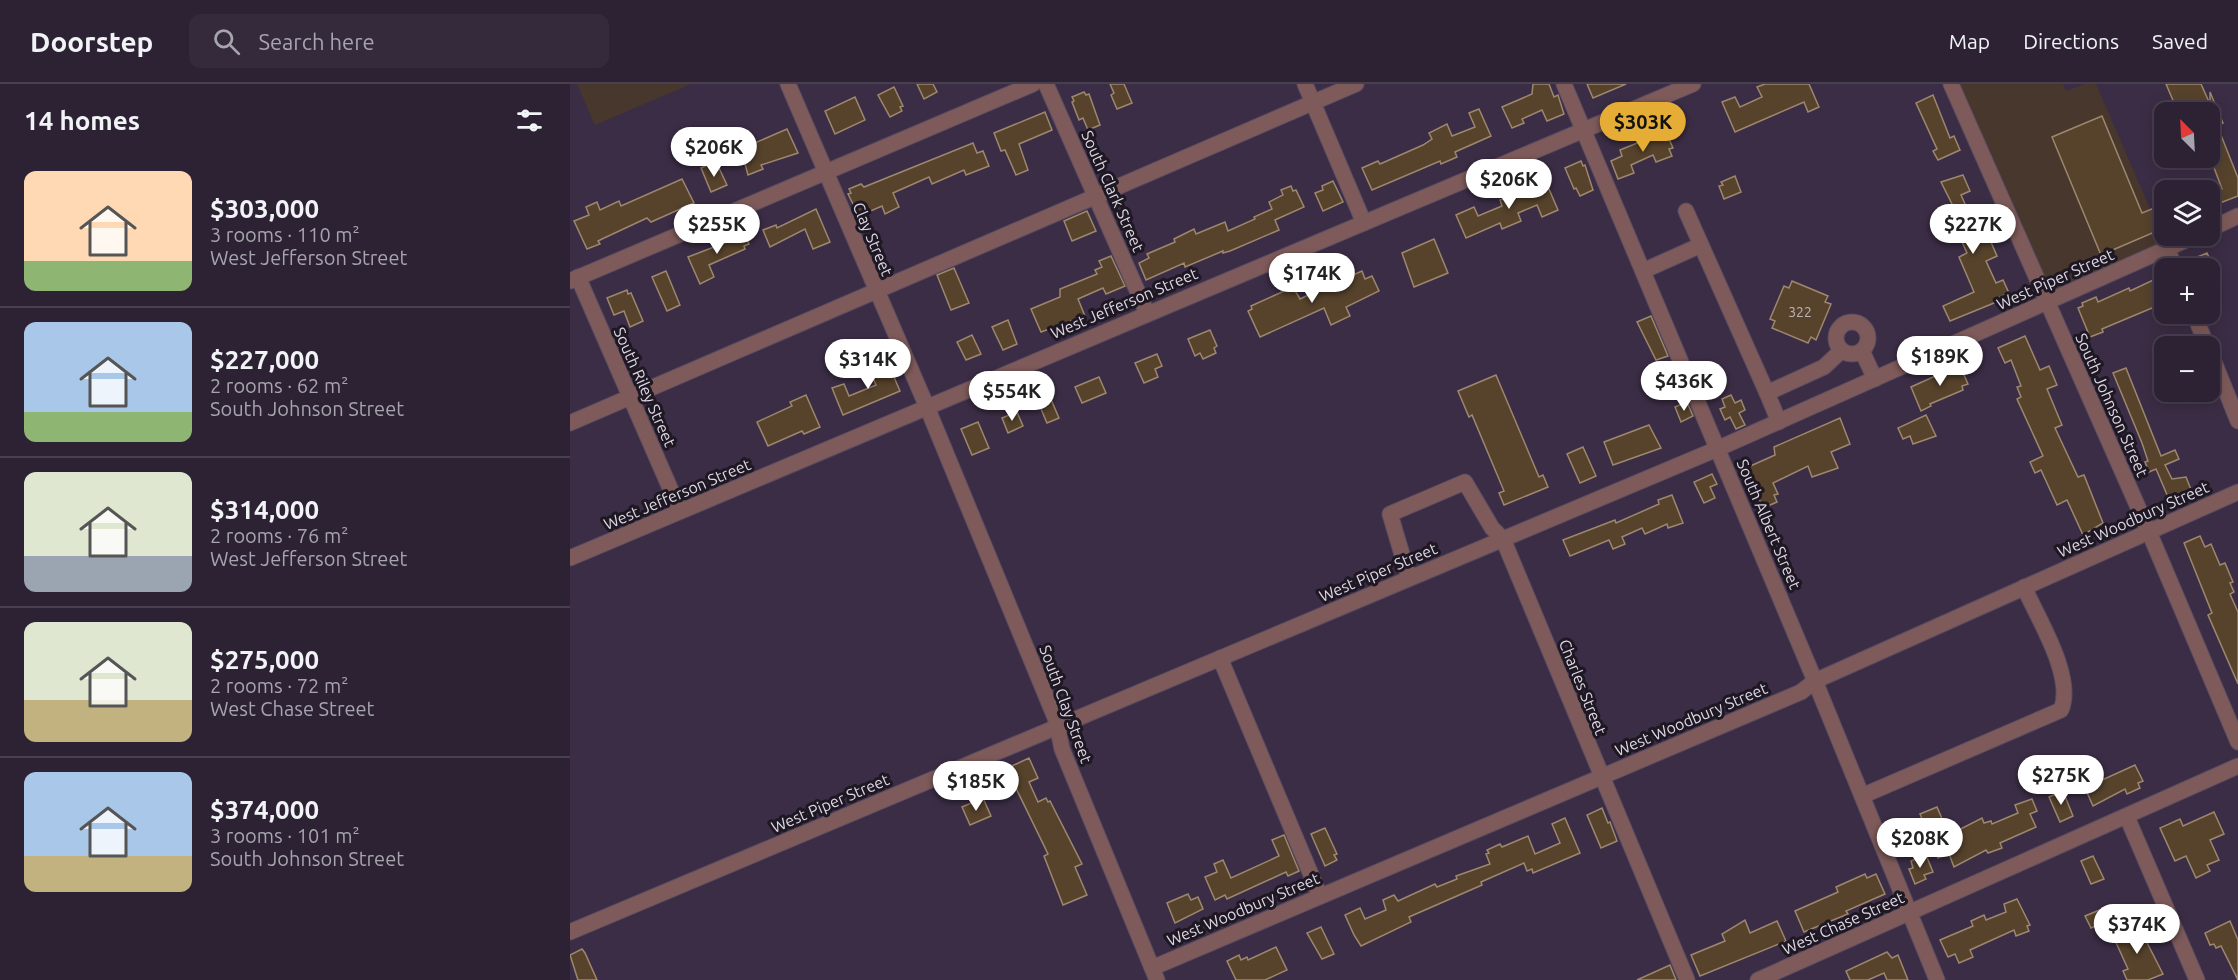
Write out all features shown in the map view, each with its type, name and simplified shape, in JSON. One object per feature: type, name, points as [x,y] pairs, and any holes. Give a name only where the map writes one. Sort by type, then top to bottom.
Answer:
[{"type":"street","name":"Clay Street","points":[[788,84],[927,407]]},
{"type":"street","points":[[574,279],[1032,84]]},
{"type":"street","name":"South Clark Street","points":[[1046,84],[1147,313]]},
{"type":"street","points":[[1305,84],[1364,223]]},
{"type":"street","points":[[570,423],[877,292],[1095,194],[1356,84]]},
{"type":"street","name":"South Albert Street","points":[[1564,84],[1815,681],[1937,980]]},
{"type":"street","name":"West Jefferson Street","points":[[570,558],[1693,84]]},
{"type":"street","name":"South Johnson Street","points":[[1951,84],[2149,532],[2238,742]]},
{"type":"street","points":[[1686,211],[1779,422]]},
{"type":"street","points":[[2220,224],[2238,216]]},
{"type":"street","points":[[1643,271],[1701,245]]},
{"type":"street","name":"West Piper Street","points":[[570,932],[1717,449],[2172,246]]},
{"type":"street","points":[[2167,248],[2171,258]]},
{"type":"street","name":"South Riley Street","points":[[574,279],[680,512]]},
{"type":"street","points":[[1850,322],[1860,324],[1866,332],[1867,342],[1862,351],[1852,354],[1841,351],[1836,336],[1840,327],[1850,322]]},
{"type":"street","points":[[1767,393],[1824,367],[1841,351]]},
{"type":"street","points":[[1862,351],[1875,379]]},
{"type":"street","points":[[2220,377],[2238,421]]},
{"type":"street","name":"South Clay Street","points":[[927,407],[1057,726],[1062,749],[1154,974]]},
{"type":"street","name":"Charles Street","points":[[1409,578],[1390,514],[1465,482],[1492,528],[1503,539],[1686,980]]},
{"type":"street","name":"West Woodbury Street","points":[[1154,974],[1320,896],[1801,692],[1815,681],[2238,492]]},
{"type":"street","points":[[1862,796],[2061,710],[2066,699],[2065,679],[2024,587]]},
{"type":"street","points":[[1220,658],[1320,896]]},
{"type":"street","name":"West Chase Street","points":[[1758,980],[2238,766]]},
{"type":"street","points":[[2127,817],[2197,980]]},
{"type":"shaded area","points":[[577,84],[691,84],[595,125]]},
{"type":"shaded area","points":[[1951,84],[2063,84],[2066,91],[2085,84],[2096,84],[2154,218],[2154,246],[2166,246],[2167,248],[2046,303]]},
{"type":"building","points":[[917,84],[933,84],[937,92],[924,99]]},
{"type":"building","points":[[1110,84],[1124,84],[1132,103],[1117,109],[1111,95],[1114,93]]},
{"type":"building","points":[[1533,84],[1549,84],[1554,97],[1558,95],[1564,114],[1547,121],[1542,110],[1522,119],[1524,123],[1512,128],[1502,107],[1532,94]]},
{"type":"building","points":[[1587,84],[1626,84],[1593,98]]},
{"type":"building","points":[[1765,84],[1809,84],[1819,107],[1808,112],[1804,102],[1735,132],[1722,102],[1735,97],[1740,107],[1762,97],[1757,87]]},
{"type":"building","points":[[2166,84],[2201,84],[2209,102],[2174,102]]},
{"type":"building","points":[[894,87],[903,106],[900,107],[902,111],[890,117],[878,95]]},
{"type":"building","points":[[1084,92],[1086,95],[1089,94],[1100,125],[1088,130],[1083,118],[1079,120],[1072,102],[1074,101],[1072,97]]},
{"type":"building","points":[[1933,95],[1950,138],[1954,136],[1960,150],[1938,160],[1933,151],[1937,149],[1916,103]]},
{"type":"building","points":[[855,97],[865,120],[835,134],[825,111]]},
{"type":"building","points":[[1479,109],[1491,136],[1455,152],[1457,157],[1441,164],[1440,161],[1372,190],[1362,168],[1378,161],[1380,164],[1423,145],[1432,139],[1429,133],[1447,124],[1452,136],[1475,127],[1469,113]]},
{"type":"building","points":[[1045,112],[1052,130],[1019,144],[1028,170],[1016,175],[1005,150],[1001,151],[994,133]]},
{"type":"building","points":[[2102,116],[2142,213],[2154,208],[2154,232],[2101,255],[2052,137]]},
{"type":"building","points":[[787,129],[798,153],[761,165],[763,169],[748,175],[741,149]]},
{"type":"building","points":[[1658,130],[1659,133],[1665,130],[1673,148],[1669,149],[1672,156],[1656,162],[1653,155],[1631,165],[1634,173],[1618,179],[1611,161],[1622,156],[1620,150],[1647,139],[1648,134]]},
{"type":"building","points":[[2220,133],[2238,178],[2238,196],[2220,203],[2220,190],[2222,189],[2214,168],[2220,168]]},
{"type":"building","points":[[973,143],[977,153],[983,151],[989,166],[966,175],[964,170],[932,184],[929,177],[893,193],[899,207],[885,214],[882,206],[859,216],[848,194],[851,193],[849,189],[861,184],[864,187]]},
{"type":"building","points":[[1581,161],[1583,166],[1585,165],[1593,190],[1580,196],[1576,188],[1574,189],[1565,168]]},
{"type":"building","points":[[712,163],[715,170],[719,168],[727,185],[711,192],[701,168]]},
{"type":"building","points":[[1963,175],[1970,191],[1961,195],[1970,215],[1981,211],[1987,225],[1984,226],[1997,256],[1986,261],[1996,283],[2003,280],[2009,293],[1998,298],[1999,301],[1950,321],[1943,306],[1974,292],[1959,257],[1967,253],[1954,224],[1960,220],[1941,182]]},
{"type":"building","points":[[1735,176],[1741,192],[1724,199],[1719,186],[1723,185],[1721,182]]},
{"type":"building","points":[[682,179],[694,203],[651,222],[647,218],[598,241],[600,244],[587,249],[574,221],[589,215],[586,207],[597,202],[600,210],[619,201],[621,206]]},
{"type":"building","points":[[1333,181],[1343,202],[1323,211],[1315,193],[1323,190],[1322,186]]},
{"type":"building","points":[[1546,182],[1558,210],[1542,217],[1537,205],[1518,213],[1521,221],[1502,229],[1500,223],[1466,238],[1456,215],[1474,207],[1478,216],[1502,206],[1500,200]]},
{"type":"building","points":[[1291,186],[1293,191],[1296,190],[1304,207],[1275,220],[1279,230],[1185,267],[1184,263],[1146,280],[1139,263],[1149,258],[1147,254],[1175,242],[1174,239],[1194,229],[1196,234],[1225,222],[1228,231],[1255,219],[1254,217],[1272,209],[1269,202],[1283,195],[1281,190]]},
{"type":"building","points":[[816,209],[830,242],[813,249],[805,229],[770,247],[763,230],[776,225],[777,228]]},
{"type":"building","points":[[1087,211],[1096,231],[1072,241],[1064,221]]},
{"type":"building","points":[[743,230],[749,244],[744,246],[745,249],[709,265],[714,277],[700,284],[688,257],[727,242],[725,237]]},
{"type":"building","points":[[1434,239],[1448,273],[1414,287],[1402,253]]},
{"type":"building","points":[[2207,253],[2209,258],[2195,258]]},
{"type":"building","points":[[1111,256],[1125,286],[1106,294],[1103,288],[1078,299],[1085,316],[1041,332],[1031,309],[1060,297],[1060,289],[1097,274],[1095,270],[1102,267],[1099,261]]},
{"type":"building","points":[[954,268],[969,303],[951,310],[937,275]]},
{"type":"building","points":[[666,271],[680,305],[667,311],[652,277]]},
{"type":"building","points":[[1362,271],[1365,279],[1372,276],[1379,291],[1346,307],[1350,316],[1331,325],[1324,308],[1260,337],[1248,311],[1252,309],[1251,306],[1293,287],[1300,299],[1319,290],[1317,287],[1327,283],[1328,286]]},
{"type":"building","points":[[2154,280],[2154,307],[2102,329],[2103,332],[2090,337],[2078,308],[2083,306],[2082,303],[2096,297],[2098,302],[2129,288],[2130,291]]},
{"type":"building","points":[[1792,281],[1828,296],[1825,302],[1831,304],[1816,340],[1811,337],[1808,343],[1772,328],[1775,321],[1770,319],[1784,286],[1789,288]]},
{"type":"building","points":[[627,290],[628,294],[631,293],[643,321],[630,327],[624,311],[614,315],[607,298]]},
{"type":"building","points":[[1651,316],[1668,356],[1656,360],[1637,322]]},
{"type":"building","points":[[1008,320],[1017,344],[1003,350],[992,327]]},
{"type":"building","points":[[1210,330],[1217,346],[1214,348],[1216,353],[1203,359],[1200,353],[1195,356],[1188,339]]},
{"type":"building","points":[[972,335],[981,354],[966,360],[957,342]]},
{"type":"building","points":[[2025,336],[2040,370],[2049,366],[2057,385],[2047,389],[2062,425],[2055,428],[2078,477],[2084,475],[2103,523],[2083,535],[2067,500],[2057,505],[2041,470],[2035,473],[2030,462],[2043,456],[2017,399],[2021,397],[2017,387],[2021,386],[2011,360],[2005,363],[1998,348]]},
{"type":"building","points":[[1157,354],[1162,366],[1155,369],[1158,377],[1144,383],[1135,363]]},
{"type":"building","points":[[883,362],[885,365],[888,363],[900,391],[843,415],[832,388],[844,384],[849,396],[876,385],[870,371],[872,367]]},
{"type":"building","points":[[1953,364],[1955,368],[1960,366],[1968,384],[1962,386],[1963,390],[1930,404],[1931,406],[1921,411],[1911,387],[1942,373],[1941,369]]},
{"type":"building","points":[[2126,368],[2161,456],[2175,450],[2179,459],[2165,465],[2172,479],[2186,477],[2192,492],[2174,499],[2172,495],[2168,497],[2156,469],[2149,472],[2142,443],[2113,373]]},
{"type":"building","points":[[1496,375],[1539,477],[1543,475],[1548,487],[1504,505],[1499,493],[1504,491],[1472,415],[1469,417],[1458,391]]},
{"type":"building","points":[[1099,377],[1106,393],[1082,403],[1075,387]]},
{"type":"building","points":[[806,395],[820,427],[804,434],[802,431],[768,446],[757,422],[792,406],[790,402]]},
{"type":"building","points":[[1731,395],[1735,403],[1741,400],[1745,410],[1739,413],[1745,425],[1736,429],[1730,417],[1725,420],[1720,409],[1725,407],[1722,399]]},
{"type":"building","points":[[1050,397],[1059,418],[1047,423],[1038,402]]},
{"type":"building","points":[[1687,402],[1693,416],[1681,422],[1675,407]]},
{"type":"building","points":[[1017,412],[1023,426],[1008,433],[1002,418]]},
{"type":"building","points":[[1926,415],[1936,436],[1913,444],[1910,436],[1903,439],[1898,428]]},
{"type":"building","points":[[1840,418],[1850,444],[1831,452],[1838,468],[1812,477],[1808,466],[1773,483],[1778,494],[1774,495],[1777,502],[1763,508],[1746,468],[1775,455],[1774,447]]},
{"type":"building","points":[[978,422],[989,448],[972,455],[961,429]]},
{"type":"building","points":[[1649,425],[1661,448],[1613,465],[1604,442]]},
{"type":"building","points":[[1583,447],[1596,476],[1580,483],[1567,454]]},
{"type":"building","points":[[1712,474],[1717,484],[1710,487],[1715,498],[1704,503],[1694,482]]},
{"type":"building","points":[[1672,495],[1683,523],[1668,528],[1667,524],[1645,534],[1642,528],[1622,537],[1625,544],[1613,549],[1609,540],[1570,556],[1563,540],[1615,520],[1616,523],[1659,504],[1658,500]]},
{"type":"building","points":[[2200,536],[2205,547],[2211,544],[2220,565],[2225,563],[2233,582],[2230,583],[2234,592],[2230,594],[2238,612],[2238,684],[2208,615],[2212,613],[2184,543]]},
{"type":"building","points":[[1029,758],[1038,778],[1029,782],[1038,802],[1046,798],[1048,802],[1050,801],[1082,864],[1075,867],[1087,895],[1063,905],[1044,856],[1048,854],[1011,778],[1016,776],[1012,766]]},
{"type":"building","points":[[2135,765],[2143,781],[2138,783],[2140,788],[2127,794],[2125,789],[2093,806],[2078,778],[2096,771],[2100,781]]},
{"type":"building","points":[[2063,791],[2073,816],[2060,822],[2049,797]]},
{"type":"building","points":[[983,798],[991,816],[970,825],[962,807]]},
{"type":"building","points":[[2032,799],[2037,811],[2030,814],[2036,827],[2000,843],[2002,848],[1988,853],[1986,850],[1954,867],[1949,854],[1938,858],[1920,814],[1937,807],[1949,835],[1982,818],[1984,823],[1991,821],[1992,824],[2018,813],[2015,805]]},
{"type":"building","points":[[1602,808],[1617,841],[1601,848],[1587,815]]},
{"type":"building","points":[[2214,812],[2224,834],[2210,840],[2219,860],[2207,865],[2210,871],[2196,878],[2186,856],[2175,861],[2160,828],[2180,819],[2183,826]]},
{"type":"building","points":[[1565,818],[1580,853],[1533,873],[1532,869],[1527,871],[1524,863],[1481,882],[1482,885],[1409,917],[1411,922],[1361,946],[1354,935],[1345,915],[1360,908],[1365,919],[1386,910],[1383,900],[1394,895],[1398,901],[1435,884],[1437,887],[1457,879],[1456,876],[1490,864],[1486,854],[1489,853],[1487,850],[1500,844],[1502,847],[1528,836],[1535,854],[1560,843],[1552,824]]},
{"type":"building","points":[[1325,828],[1337,854],[1334,855],[1337,860],[1325,866],[1311,834]]},
{"type":"building","points":[[1284,835],[1299,871],[1288,876],[1286,872],[1227,899],[1225,895],[1215,900],[1205,877],[1217,872],[1214,864],[1223,860],[1231,878],[1279,856],[1272,840]]},
{"type":"building","points":[[1926,855],[1933,872],[1924,875],[1926,879],[1915,884],[1909,869],[1913,868],[1911,861]]},
{"type":"building","points":[[2093,856],[2104,879],[2091,884],[2081,861]]},
{"type":"building","points":[[1865,874],[1867,878],[1876,874],[1885,894],[1846,911],[1848,914],[1804,932],[1795,911],[1838,892],[1836,887]]},
{"type":"building","points":[[1188,894],[1191,900],[1198,897],[1203,909],[1175,923],[1167,903]]},
{"type":"building","points":[[2017,899],[2030,925],[2027,926],[2029,931],[2016,936],[2014,930],[1970,950],[1973,957],[1959,963],[1955,954],[1948,957],[1940,940],[1973,926],[1971,921],[1984,915],[1986,920],[2006,912],[2004,904]]},
{"type":"building","points":[[2107,907],[2112,919],[2091,928],[2085,916]]},
{"type":"building","points":[[1745,920],[1750,933],[1777,921],[1786,941],[1700,976],[1691,955],[1725,941],[1722,934]]},
{"type":"building","points":[[2230,921],[2238,940],[2238,980],[2221,946],[2216,948],[2214,944],[2210,945],[2205,933]]},
{"type":"building","points":[[2138,925],[2163,974],[2148,980],[2127,980],[2123,971],[2128,969],[2113,936]]},
{"type":"building","points":[[1321,927],[1334,954],[1322,959],[1307,933]]},
{"type":"building","points":[[1276,947],[1287,970],[1265,980],[1236,980],[1227,961],[1239,955],[1241,960],[1247,957],[1248,960]]},
{"type":"building","points":[[582,949],[597,980],[578,980],[570,955]]},
{"type":"building","points":[[1887,952],[1892,958],[1898,955],[1908,980],[1887,980],[1884,973],[1868,980],[1850,980],[1846,971]]},
{"type":"building","points":[[1670,965],[1676,980],[1637,980]]}]
